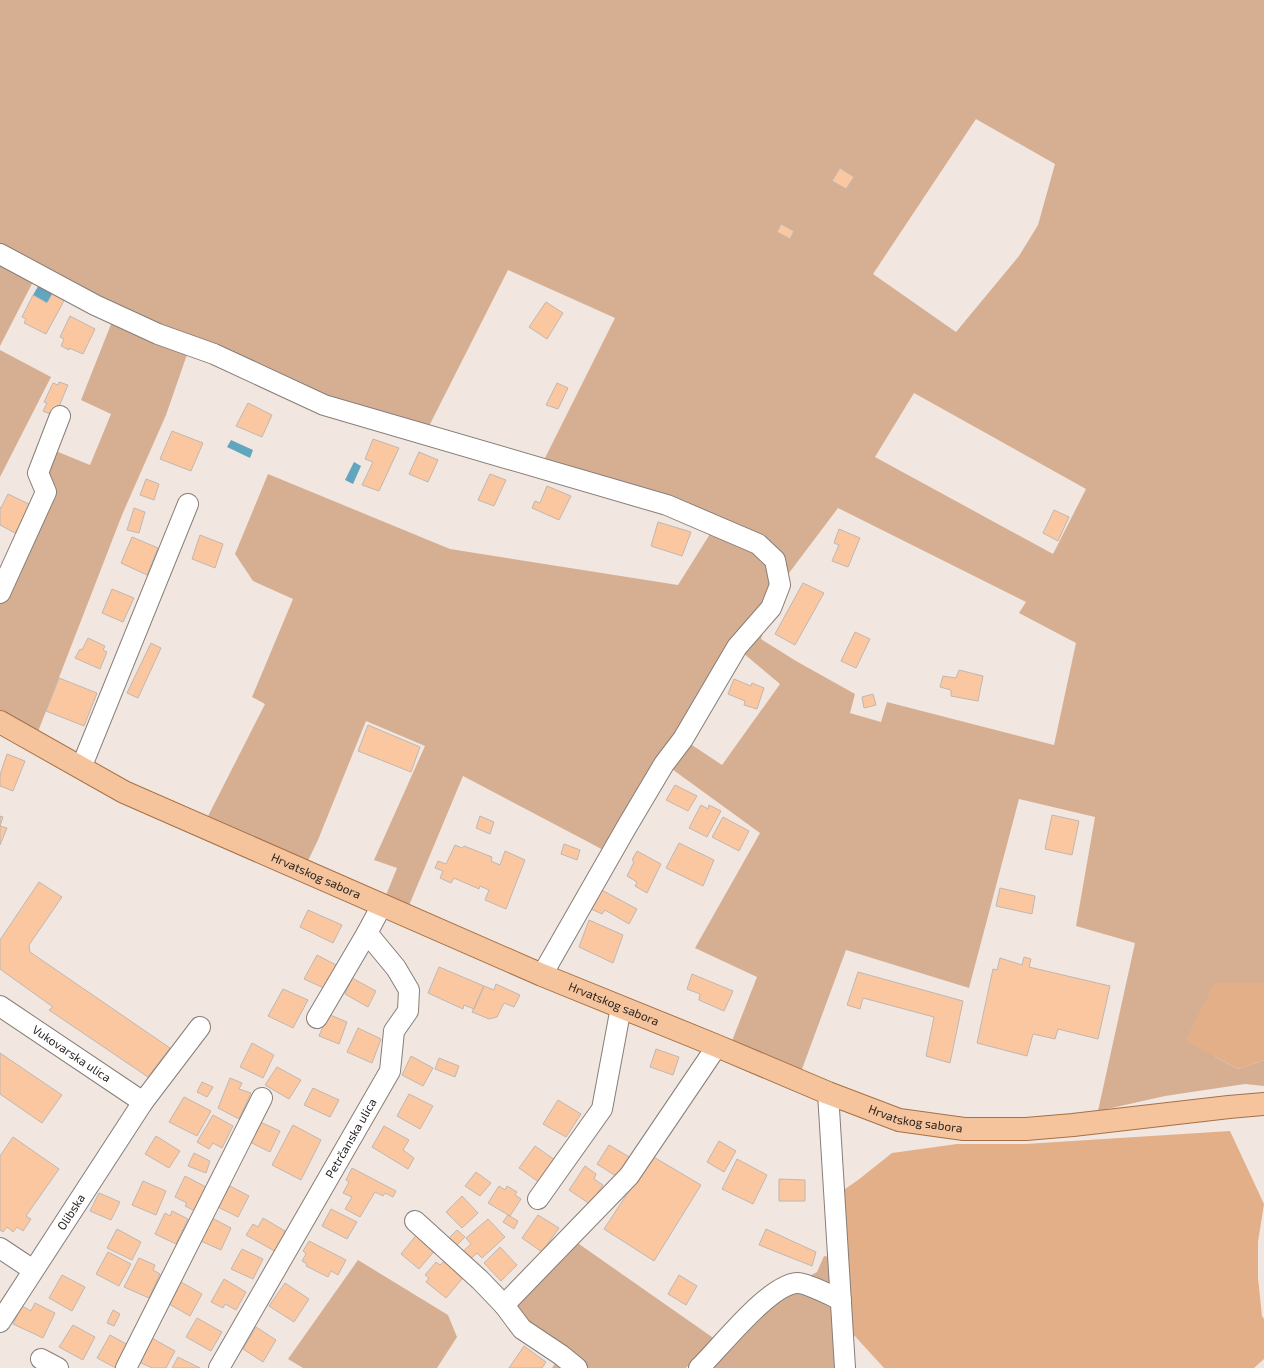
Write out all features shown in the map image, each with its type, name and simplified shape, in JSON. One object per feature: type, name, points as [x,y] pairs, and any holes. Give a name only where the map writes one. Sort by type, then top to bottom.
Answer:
[{"type":"main road","name":"Hrvatskog sabora","points":[[0,722],[124,792],[542,975],[828,1093],[899,1120],[964,1129],[1026,1129],[1264,1104]]},
{"type":"street","points":[[0,254],[95,305],[158,334],[214,354],[324,405],[667,505],[758,544],[775,560],[780,585],[770,608],[737,648],[683,739],[664,764],[542,975]]},
{"type":"street","points":[[0,593],[46,492],[38,473],[60,416]]},
{"type":"street","points":[[81,768],[188,504]]},
{"type":"street","points":[[318,1018],[382,905]]},
{"type":"street","name":"Petrčanska ulica","points":[[219,1368],[390,1071],[394,1032],[408,1011],[409,990],[396,968],[367,933]]},
{"type":"street","name":"Vukovarska ulica","points":[[0,1006],[143,1102]]},
{"type":"street","points":[[538,1199],[602,1109],[621,1007]]},
{"type":"street","name":"Olibska","points":[[0,1322],[143,1102],[200,1027]]},
{"type":"street","points":[[504,1305],[629,1176],[717,1046]]},
{"type":"street","points":[[828,1093],[845,1368]]},
{"type":"street","points":[[126,1368],[262,1098]]},
{"type":"street","points":[[415,1221],[480,1280],[504,1305],[522,1328],[561,1354],[577,1368]]},
{"type":"street","points":[[0,1248],[33,1270]]},
{"type":"street","points":[[699,1368],[758,1306],[785,1287],[798,1283],[841,1300]]},
{"type":"shaded area","points":[[0,0],[1264,0],[1264,983],[1215,983],[1215,1057],[1238,1069],[1264,1060],[1264,1086],[1245,1084],[1165,1096],[1098,1111],[1135,943],[1076,926],[1095,817],[1019,799],[969,988],[846,950],[798,1080],[728,1051],[757,977],[695,948],[760,833],[665,764],[611,854],[463,776],[405,915],[382,905],[397,868],[374,860],[425,746],[366,721],[318,840],[303,871],[203,826],[265,704],[252,697],[293,599],[253,581],[235,554],[268,474],[450,549],[678,585],[715,526],[541,466],[615,318],[508,270],[424,436],[190,346],[166,415],[122,515],[34,742],[0,722],[0,597],[51,491],[40,474],[51,449],[90,465],[111,414],[81,400],[115,314],[37,274],[0,346]],"holes":[[[976,119],[1055,164],[1038,225],[1019,256],[956,332],[873,274]],[[914,393],[1086,489],[1053,554],[875,457]],[[838,508],[1026,602],[1019,613],[1076,643],[1054,745],[887,702],[881,722],[850,713],[855,694],[796,661],[761,639],[780,585]],[[737,648],[780,684],[722,765],[683,739]]]},
{"type":"shaded area","points":[[0,350],[51,377],[0,477]]},
{"type":"shaded area","points":[[1215,983],[1264,983],[1264,1060],[1238,1069],[1185,1041]]},
{"type":"shaded area","points":[[1230,1131],[1264,1204],[1258,1242],[1258,1278],[1262,1316],[1264,1319],[1264,1359],[1254,1368],[884,1368],[842,1322],[835,1196],[892,1153],[957,1144],[1025,1144]]},
{"type":"shaded area","points":[[569,1237],[722,1344],[767,1299],[817,1272],[824,1256],[839,1259],[845,1368],[695,1368],[690,1364],[686,1368],[552,1368],[561,1355],[504,1305]]},
{"type":"shaded area","points":[[358,1260],[448,1315],[457,1337],[437,1368],[303,1368],[288,1359]]},
{"type":"water","points":[[40,283],[54,291],[47,303],[33,295]]},
{"type":"water","points":[[231,440],[253,450],[250,458],[227,447]]},
{"type":"water","points":[[354,462],[361,466],[353,484],[345,480]]},
{"type":"building","points":[[840,168],[854,177],[846,189],[832,181]]},
{"type":"building","points":[[781,224],[794,231],[790,239],[777,232]]},
{"type":"building","points":[[54,291],[66,297],[46,334],[24,323],[26,319],[22,317],[33,295],[47,303]]},
{"type":"building","points":[[546,302],[563,313],[547,339],[529,327]]},
{"type":"building","points":[[70,316],[95,329],[83,354],[61,346],[64,339],[60,337]]},
{"type":"building","points":[[59,382],[68,385],[55,416],[43,411],[47,403],[44,402],[53,383],[58,385]]},
{"type":"building","points":[[557,383],[568,388],[558,409],[546,405]]},
{"type":"building","points":[[248,403],[272,415],[262,437],[236,426]]},
{"type":"building","points":[[172,431],[203,443],[191,471],[160,459]]},
{"type":"building","points":[[373,439],[399,448],[379,491],[362,485],[373,462],[365,459]]},
{"type":"building","points":[[419,452],[438,460],[428,482],[409,474]]},
{"type":"building","points":[[490,474],[506,480],[494,506],[478,500]]},
{"type":"building","points":[[146,479],[159,484],[154,500],[140,495]]},
{"type":"building","points":[[547,486],[571,496],[559,520],[532,508],[535,501],[540,503]]},
{"type":"building","points":[[8,494],[31,505],[20,529],[18,528],[15,533],[0,525],[0,507],[1,508]]},
{"type":"building","points":[[134,508],[145,512],[139,533],[127,530]]},
{"type":"building","points":[[1054,510],[1069,517],[1058,541],[1043,533]]},
{"type":"building","points":[[658,522],[691,532],[682,556],[651,546]]},
{"type":"building","points":[[839,529],[860,538],[848,567],[832,561],[839,545],[834,543]]},
{"type":"building","points":[[200,535],[223,544],[215,568],[192,559]]},
{"type":"building","points":[[132,537],[158,548],[147,575],[121,563]]},
{"type":"building","points":[[803,583],[824,593],[795,645],[775,634]]},
{"type":"building","points":[[112,589],[134,598],[123,622],[102,613]]},
{"type":"building","points":[[855,632],[870,639],[856,668],[841,661]]},
{"type":"building","points":[[88,638],[105,646],[103,650],[107,652],[100,669],[75,658],[80,649],[82,650]]},
{"type":"building","points":[[151,643],[161,648],[138,698],[127,693]]},
{"type":"building","points":[[959,670],[983,676],[978,701],[951,696],[951,690],[940,687],[943,676],[956,678]]},
{"type":"building","points":[[59,678],[97,693],[84,726],[46,711]]},
{"type":"building","points":[[734,679],[751,686],[752,683],[764,688],[757,709],[744,705],[745,701],[728,694]]},
{"type":"building","points":[[873,694],[876,705],[864,708],[862,697]]},
{"type":"building","points":[[368,725],[420,747],[411,772],[358,751]]},
{"type":"building","points":[[7,754],[25,761],[13,791],[0,786],[0,775]]},
{"type":"building","points":[[675,785],[697,796],[688,811],[666,800]]},
{"type":"building","points":[[701,805],[708,809],[709,805],[721,811],[707,837],[689,828]]},
{"type":"building","points":[[1052,815],[1079,821],[1072,855],[1045,849]]},
{"type":"building","points":[[0,816],[3,817],[0,826]]},
{"type":"building","points":[[480,816],[494,822],[490,834],[476,828]]},
{"type":"building","points":[[723,817],[749,831],[739,851],[712,837]]},
{"type":"building","points":[[0,826],[7,828],[0,845]]},
{"type":"building","points":[[679,843],[714,860],[703,886],[666,868]]},
{"type":"building","points":[[564,844],[580,850],[577,860],[561,854]]},
{"type":"building","points":[[455,845],[462,848],[464,846],[492,857],[491,861],[500,865],[505,851],[525,860],[506,909],[485,900],[489,890],[480,886],[479,889],[454,878],[451,883],[440,878],[443,871],[435,868],[438,861],[446,864]]},
{"type":"building","points":[[637,851],[661,864],[647,893],[635,886],[637,882],[627,876],[634,862],[632,860]]},
{"type":"building","points":[[39,882],[62,897],[29,945],[30,952],[170,1048],[148,1077],[49,1010],[53,1007],[0,969],[0,940]]},
{"type":"building","points":[[598,888],[637,909],[629,924],[605,910],[602,914],[587,907]]},
{"type":"building","points":[[1000,888],[1035,896],[1032,914],[996,906]]},
{"type":"building","points":[[308,910],[342,925],[333,943],[300,927]]},
{"type":"building","points":[[589,920],[623,935],[613,963],[579,947]]},
{"type":"building","points":[[317,955],[338,966],[326,989],[304,979]]},
{"type":"building","points":[[1024,957],[1031,959],[1029,967],[1110,986],[1098,1039],[1058,1029],[1055,1039],[1033,1034],[1027,1056],[977,1043],[993,969],[997,970],[1000,958],[1022,965]]},
{"type":"building","points":[[439,967],[484,986],[474,1009],[464,1005],[463,1009],[428,993]]},
{"type":"building","points":[[858,972],[963,1001],[950,1063],[926,1056],[934,1017],[863,998],[860,1009],[847,1005]]},
{"type":"building","points":[[692,974],[733,991],[724,1011],[699,1000],[700,994],[687,989]]},
{"type":"building","points":[[352,978],[376,991],[368,1007],[345,994]]},
{"type":"building","points":[[496,984],[520,995],[514,1007],[504,1003],[497,1017],[489,1019],[472,1012],[484,986],[494,990]]},
{"type":"building","points":[[283,989],[308,1000],[293,1028],[268,1016]]},
{"type":"building","points":[[328,1014],[347,1022],[339,1044],[319,1036]]},
{"type":"building","points":[[358,1028],[381,1039],[372,1063],[347,1052]]},
{"type":"building","points":[[252,1043],[274,1055],[263,1078],[240,1067]]},
{"type":"building","points":[[656,1049],[679,1057],[673,1075],[650,1067]]},
{"type":"building","points":[[0,1053],[62,1095],[42,1123],[0,1094]]},
{"type":"building","points":[[411,1056],[433,1068],[423,1086],[402,1075]]},
{"type":"building","points":[[439,1058],[459,1066],[455,1077],[435,1069]]},
{"type":"building","points":[[277,1067],[301,1080],[289,1099],[265,1085]]},
{"type":"building","points":[[230,1078],[242,1083],[239,1089],[251,1093],[239,1119],[218,1108]]},
{"type":"building","points":[[202,1082],[213,1087],[207,1097],[197,1092]]},
{"type":"building","points":[[313,1088],[339,1100],[330,1117],[304,1105]]},
{"type":"building","points":[[409,1094],[433,1106],[420,1129],[397,1116]]},
{"type":"building","points":[[184,1097],[211,1111],[197,1136],[169,1122]]},
{"type":"building","points":[[558,1100],[581,1114],[566,1137],[543,1124]]},
{"type":"building","points":[[213,1115],[233,1126],[222,1148],[213,1143],[209,1149],[197,1142]]},
{"type":"building","points":[[258,1121],[280,1131],[270,1152],[248,1141]]},
{"type":"building","points":[[293,1125],[321,1140],[301,1180],[272,1165]]},
{"type":"building","points":[[384,1126],[409,1140],[403,1150],[414,1158],[408,1169],[372,1147]]},
{"type":"building","points":[[156,1136],[180,1151],[169,1168],[145,1154]]},
{"type":"building","points":[[13,1137],[59,1169],[26,1216],[31,1219],[23,1231],[17,1227],[13,1232],[7,1227],[3,1232],[0,1230],[0,1156]]},
{"type":"building","points":[[719,1141],[736,1151],[724,1172],[707,1162]]},
{"type":"building","points":[[609,1145],[631,1158],[619,1178],[597,1164]]},
{"type":"building","points":[[535,1146],[555,1160],[540,1183],[519,1168]]},
{"type":"building","points":[[194,1153],[210,1161],[206,1173],[188,1166]]},
{"type":"building","points":[[652,1156],[701,1185],[654,1261],[604,1229]]},
{"type":"building","points":[[737,1159],[767,1175],[753,1204],[722,1189]]},
{"type":"building","points":[[585,1166],[596,1174],[594,1179],[603,1185],[590,1204],[569,1190]]},
{"type":"building","points":[[352,1168],[396,1191],[393,1197],[385,1193],[383,1196],[375,1192],[360,1217],[345,1209],[352,1197],[343,1193],[349,1182],[346,1180]]},
{"type":"building","points":[[476,1172],[491,1183],[480,1196],[465,1186]]},
{"type":"building","points":[[185,1176],[206,1187],[195,1211],[185,1206],[187,1203],[175,1197]]},
{"type":"building","points":[[779,1179],[805,1180],[805,1201],[779,1201]]},
{"type":"building","points":[[143,1181],[166,1191],[156,1215],[132,1205]]},
{"type":"building","points":[[230,1186],[249,1196],[238,1217],[218,1207]]},
{"type":"building","points":[[499,1186],[505,1190],[507,1186],[517,1192],[515,1195],[521,1199],[510,1216],[488,1203]]},
{"type":"building","points":[[99,1193],[120,1202],[111,1220],[90,1211]]},
{"type":"building","points":[[462,1196],[478,1213],[462,1228],[446,1212]]},
{"type":"building","points":[[331,1209],[357,1222],[347,1239],[322,1226]]},
{"type":"building","points":[[172,1211],[188,1219],[176,1244],[155,1234],[165,1213],[170,1216]]},
{"type":"building","points":[[508,1215],[518,1221],[514,1229],[503,1222]]},
{"type":"building","points":[[538,1215],[559,1228],[542,1252],[522,1238]]},
{"type":"building","points":[[212,1218],[231,1228],[221,1250],[201,1241]]},
{"type":"building","points":[[263,1218],[285,1231],[283,1235],[287,1237],[278,1253],[246,1235],[253,1224],[258,1227]]},
{"type":"building","points":[[488,1219],[505,1237],[482,1258],[477,1253],[467,1262],[460,1254],[471,1244],[466,1238]]},
{"type":"building","points":[[117,1229],[141,1242],[132,1260],[107,1248]]},
{"type":"building","points":[[766,1229],[816,1252],[812,1266],[759,1245]]},
{"type":"building","points":[[457,1230],[465,1237],[452,1250],[444,1243]]},
{"type":"building","points":[[418,1233],[437,1248],[419,1269],[401,1254]]},
{"type":"building","points":[[309,1241],[346,1260],[338,1275],[331,1271],[328,1277],[306,1266],[307,1264],[302,1261],[306,1254],[303,1251]]},
{"type":"building","points":[[500,1247],[517,1265],[501,1281],[484,1263]]},
{"type":"building","points":[[242,1249],[263,1259],[253,1279],[231,1269]]},
{"type":"building","points":[[108,1252],[131,1264],[119,1286],[96,1274]]},
{"type":"building","points":[[139,1258],[155,1265],[153,1270],[160,1274],[149,1298],[124,1287]]},
{"type":"building","points":[[447,1258],[467,1273],[446,1298],[426,1282],[429,1278],[425,1275],[436,1262],[440,1265]]},
{"type":"building","points":[[62,1275],[85,1287],[72,1311],[49,1298]]},
{"type":"building","points":[[679,1275],[697,1286],[686,1305],[668,1294]]},
{"type":"building","points":[[224,1279],[246,1292],[236,1310],[225,1304],[223,1308],[211,1302]]},
{"type":"building","points":[[181,1282],[202,1294],[190,1316],[169,1304]]},
{"type":"building","points":[[285,1283],[309,1299],[294,1322],[269,1306]]},
{"type":"building","points":[[35,1303],[55,1313],[43,1338],[13,1324],[22,1306],[31,1311]]},
{"type":"building","points":[[113,1310],[120,1314],[114,1326],[107,1323]]},
{"type":"building","points":[[197,1318],[222,1332],[211,1351],[186,1337]]},
{"type":"building","points":[[73,1325],[95,1337],[83,1360],[59,1347]]},
{"type":"building","points":[[256,1327],[276,1340],[263,1362],[243,1349]]},
{"type":"building","points":[[110,1335],[130,1346],[116,1368],[97,1358]]},
{"type":"building","points":[[150,1337],[175,1351],[166,1368],[152,1368],[137,1361]]},
{"type":"building","points":[[524,1346],[546,1362],[542,1368],[509,1368]]},
{"type":"building","points":[[178,1357],[200,1368],[172,1368]]}]
